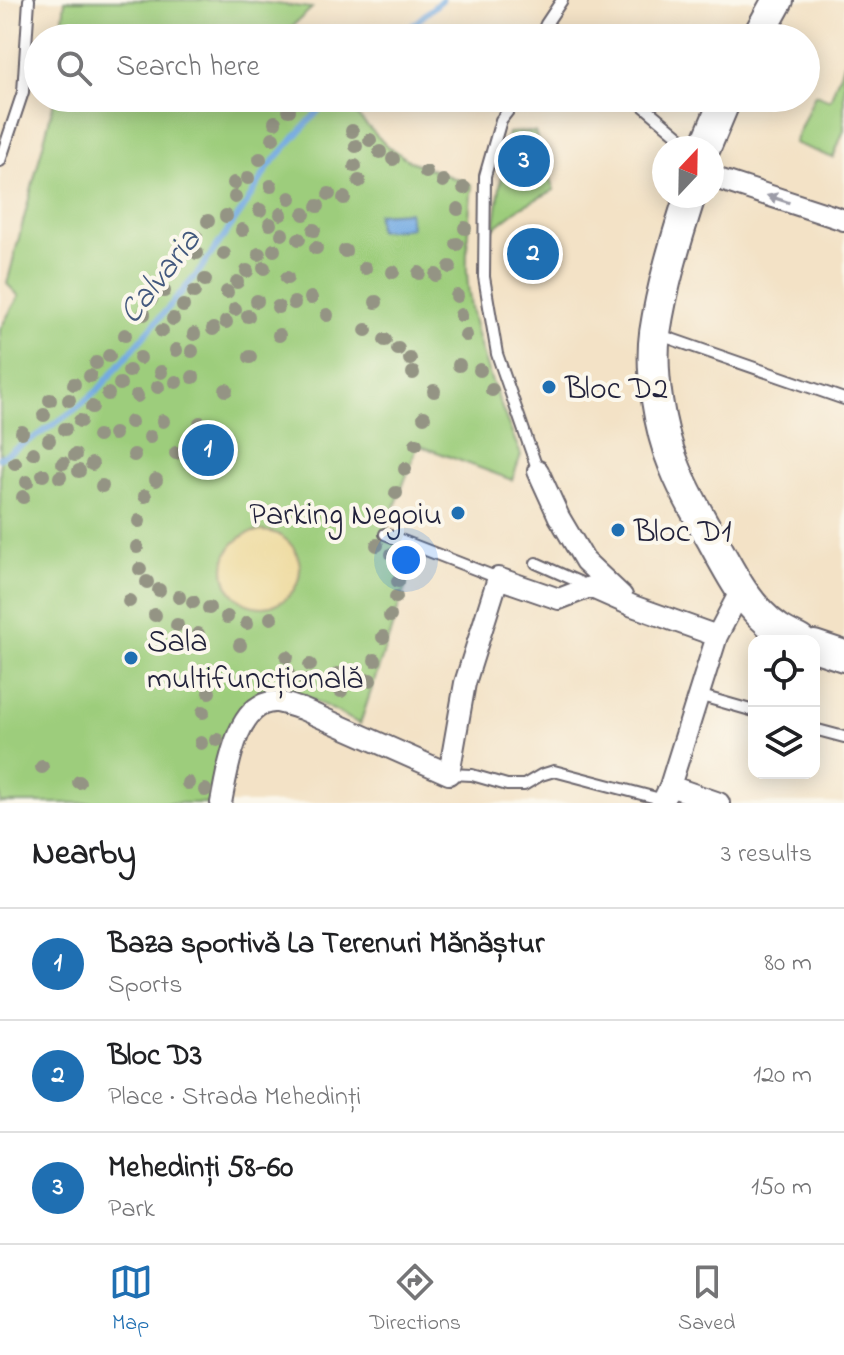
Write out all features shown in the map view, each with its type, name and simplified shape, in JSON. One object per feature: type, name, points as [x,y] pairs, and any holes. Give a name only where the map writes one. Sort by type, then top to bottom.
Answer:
[{"type":"street","points":[[765,24],[778,0]]},
{"type":"street","points":[[710,136],[720,112]]},
{"type":"street","points":[[724,181],[844,220]]},
{"type":"street","points":[[686,208],[673,251],[655,334],[654,368],[659,411],[673,464],[741,590],[764,617],[789,635]]},
{"type":"street","points":[[538,471],[559,517],[585,561],[633,606]]},
{"type":"street","points":[[221,803],[228,764],[241,728],[250,713],[261,705],[277,702],[302,709],[449,774],[465,683],[498,578],[559,599],[590,587],[717,636]]},
{"type":"street","points":[[719,803],[665,796],[717,636],[741,590]]},
{"type":"street","points":[[820,648],[844,656]]},
{"type":"lane","points":[[27,24],[29,0]]},
{"type":"lane","points":[[546,24],[562,0]]},
{"type":"lane","points":[[0,161],[23,92],[24,77]]},
{"type":"lane","points":[[507,112],[501,120],[485,176],[484,277],[497,354],[538,471]]},
{"type":"lane","points":[[651,112],[679,136]]},
{"type":"lane","points":[[655,334],[844,399]]},
{"type":"lane","points":[[503,410],[515,407]]},
{"type":"lane","points":[[385,534],[498,578]]},
{"type":"lane","points":[[536,563],[590,587]]},
{"type":"lane","points":[[698,695],[748,709]]},
{"type":"lane","points":[[820,731],[844,737]]},
{"type":"lane","points":[[449,774],[472,775],[507,785],[524,785],[554,771],[665,796]]},
{"type":"green space","points":[[65,0],[240,0],[312,8],[294,24],[62,24]]},
{"type":"green space","points":[[844,62],[844,130],[833,158],[794,143],[807,112],[820,112],[820,96],[830,100]]},
{"type":"green space","points":[[51,112],[354,112],[386,145],[410,161],[472,185],[467,272],[473,319],[486,365],[521,455],[512,480],[418,445],[384,536],[408,547],[413,564],[360,724],[299,694],[270,690],[253,697],[232,725],[212,803],[0,803],[0,329],[19,296],[7,284]]},
{"type":"green space","points":[[535,132],[554,190],[521,207],[494,228],[508,133]]},
{"type":"sand","points":[[255,531],[269,531],[283,537],[294,548],[300,569],[297,584],[289,596],[269,607],[255,607],[241,601],[230,590],[224,576],[224,562],[230,548],[241,537]]},
{"type":"water","points":[[409,212],[411,228],[378,231],[377,214]]},
{"type":"waterway","name":"Calvaria","points":[[414,24],[442,0]]},
{"type":"waterway","name":"Calvaria","points":[[0,458],[40,434],[98,390],[198,273],[269,166],[317,112]]},
{"type":"place","name":"Mehedinți 58-60","points":[[524,161]]},
{"type":"place","name":"Bloc D3","points":[[533,254]]},
{"type":"place","name":"Bloc D2","points":[[549,387]]},
{"type":"place","name":"Baza sportivă La Terenuri Mănăștur","points":[[208,450]]},
{"type":"place","name":"Parking Negoiu","points":[[458,513]]},
{"type":"place","name":"Bloc D1","points":[[618,530]]},
{"type":"place","name":"Sala multifuncțională","points":[[131,658]]}]
